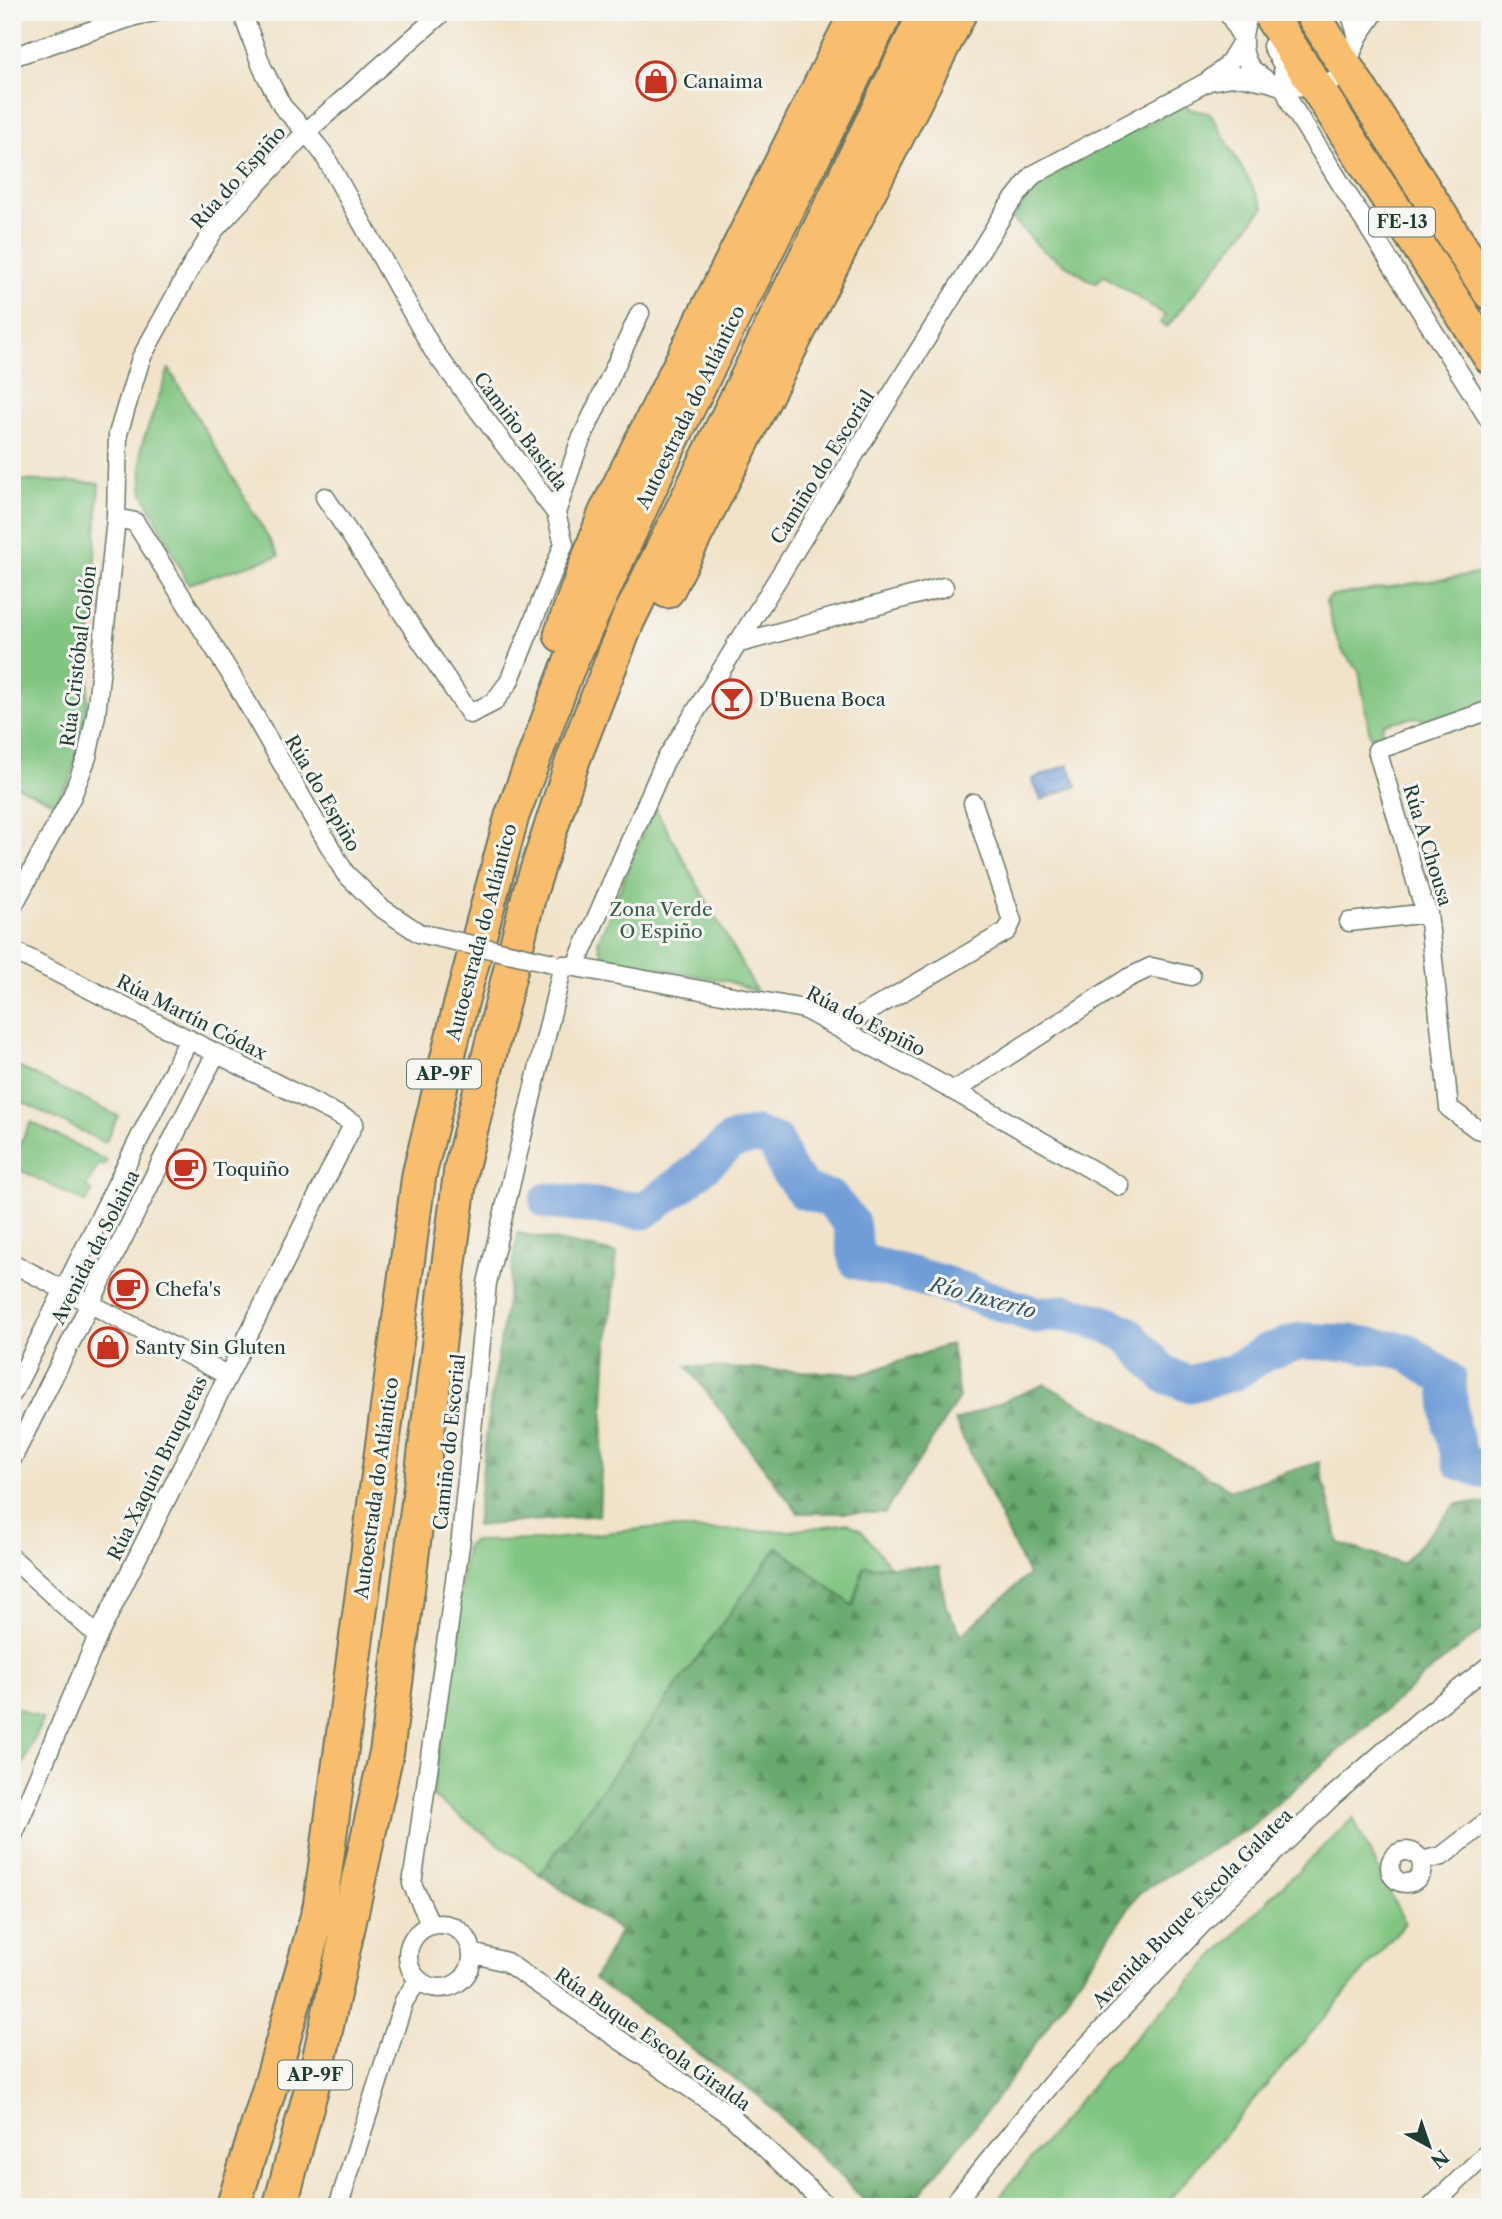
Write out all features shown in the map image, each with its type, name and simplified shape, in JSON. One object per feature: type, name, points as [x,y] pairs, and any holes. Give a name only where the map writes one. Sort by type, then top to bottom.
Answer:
[{"type":"highway","points":[[512,816],[533,713],[605,514],[857,12]]},
{"type":"highway","name":"Autoestrada do Atlántico","points":[[233,2207],[320,1907],[419,1175],[459,1011],[512,816],[568,670],[668,448],[886,12]]},
{"type":"highway","name":"Autoestrada do Atlántico","points":[[280,2207],[319,2060],[387,1750],[461,1169],[529,895],[573,760],[628,620],[926,12]]},
{"type":"highway","points":[[529,895],[561,844],[646,634],[960,12]]},
{"type":"highway","name":"FE-13","points":[[1268,12],[1290,85],[1490,357]]},
{"type":"highway","name":"FE-13","points":[[1311,12],[1352,52],[1490,293]]},
{"type":"street","points":[[12,57],[135,16],[155,12]]},
{"type":"street","name":"Rúa do Espiño","points":[[242,12],[262,66],[282,106],[306,132],[215,229],[141,358],[118,434],[116,518],[135,522],[230,673],[345,873],[380,907],[419,933],[564,965],[804,1009],[1120,1186]]},
{"type":"street","points":[[306,132],[443,12]]},
{"type":"street","points":[[1228,12],[1252,68],[1290,85]]},
{"type":"street","points":[[1207,82],[1227,66],[1242,40],[1252,12]]},
{"type":"street","points":[[1252,12],[1283,65],[1290,85],[1292,106],[1490,421]]},
{"type":"street","points":[[1350,12],[1352,52]]},
{"type":"street","points":[[1207,82],[1238,76],[1290,85],[1334,80],[1376,12]]},
{"type":"street","name":"Camiño do Escorial","points":[[431,1925],[412,1884],[460,1538],[487,1283],[564,965],[665,761],[1007,208],[1033,175],[1207,82]]},
{"type":"street","name":"Camiño Bastida","points":[[306,132],[323,153],[433,350],[556,513],[564,544],[509,682],[494,702],[470,714],[325,497]]},
{"type":"street","points":[[556,513],[579,444],[640,313]]},
{"type":"street","name":"Rúa Cristóbal Colón","points":[[12,908],[72,796],[87,757],[96,715],[116,518]]},
{"type":"street","points":[[736,644],[944,587]]},
{"type":"street","name":"Rúa A Chousa","points":[[1490,710],[1377,750],[1421,898],[1428,913],[1449,1108],[1477,1129],[1490,1132]]},
{"type":"street","points":[[840,1028],[1007,931],[1012,921],[973,803]]},
{"type":"street","points":[[1349,922],[1428,913]]},
{"type":"street","name":"Rúa Martín Códax","points":[[12,950],[354,1123]]},
{"type":"street","points":[[954,1091],[1139,972],[1151,967],[1191,976]]},
{"type":"street","name":"Avenida da Solaina","points":[[12,1394],[189,1040]]},
{"type":"street","name":"Avenida da Solaina","points":[[12,1460],[216,1053]]},
{"type":"street","name":"Rúa Xaquín Bruquetas","points":[[12,1838],[98,1636],[354,1123]]},
{"type":"street","points":[[12,1263],[227,1374]]},
{"type":"street","points":[[12,1558],[98,1636]]},
{"type":"street","name":"Avenida Buque Escola Galatea","points":[[951,2207],[1052,2083],[1219,1906],[1334,1795],[1420,1720],[1490,1665]]},
{"type":"street","points":[[1421,1861],[1442,1856],[1490,1819]]},
{"type":"street","points":[[439,1923],[456,1927],[465,1935],[472,1953],[470,1969],[461,1980],[452,1986],[440,1988],[429,1987],[418,1980],[411,1971],[407,1958],[408,1947],[415,1933],[439,1923]]},
{"type":"street","name":"Rúa Buque Escola Giralda","points":[[472,1953],[506,1962],[731,2116],[828,2207]]},
{"type":"street","points":[[338,2207],[404,2001],[418,1980]]},
{"type":"street","points":[[1431,2207],[1490,2150]]},
{"type":"green space","points":[[1186,103],[1189,109],[1211,114],[1264,207],[1167,327],[1160,323],[1165,315],[1103,275],[1097,283],[1091,281],[1041,249],[1013,219],[1027,199],[1053,174]]},
{"type":"green space","points":[[169,369],[279,556],[188,584],[142,491],[141,447]]},
{"type":"green space","points":[[12,480],[99,483],[87,710],[70,780],[55,803],[12,784]]},
{"type":"green space","points":[[1490,572],[1490,703],[1438,723],[1415,717],[1383,724],[1385,739],[1379,740],[1370,736],[1359,671],[1343,652],[1333,629],[1326,601],[1331,596]]},
{"type":"green space","name":"Zona Verde O Espiño","points":[[654,806],[757,992],[727,981],[610,960],[601,951],[598,942]]},
{"type":"green space","points":[[12,1064],[118,1116],[105,1143],[12,1097]]},
{"type":"green space","points":[[31,1122],[107,1161],[104,1166],[99,1164],[86,1187],[92,1191],[86,1203],[12,1166],[12,1159]]},
{"type":"green space","points":[[518,1233],[617,1253],[606,1362],[599,1515],[476,1526],[490,1404]]},
{"type":"green space","points":[[951,1344],[959,1398],[885,1513],[798,1513],[687,1366],[862,1374]]},
{"type":"green space","points":[[1045,1384],[1232,1490],[1319,1462],[1339,1543],[1402,1564],[1457,1503],[1490,1504],[1490,1624],[1437,1665],[1249,1828],[1139,1893],[1004,2089],[916,2199],[870,2206],[760,2097],[594,1979],[620,1931],[540,1874],[778,1547],[853,1606],[864,1566],[939,1567],[946,1607],[962,1635],[1028,1575],[955,1421]]},
{"type":"green space","points":[[848,1523],[861,1530],[890,1566],[864,1566],[853,1606],[778,1547],[540,1874],[432,1796],[466,1547],[472,1541],[543,1540],[659,1527],[790,1531]]},
{"type":"green space","points":[[12,1706],[43,1719],[23,1765],[12,1760]]},
{"type":"green space","points":[[1353,1818],[1405,1923],[1163,2207],[991,2207],[1107,2067],[1274,1894]]},
{"type":"water","points":[[1068,765],[1077,786],[1041,800],[1032,779]]},
{"type":"waterway","name":"Río Inxerto","points":[[548,1201],[643,1211],[683,1183],[732,1141],[756,1135],[776,1142],[786,1168],[804,1191],[831,1199],[851,1223],[857,1261],[938,1282],[1035,1315],[1067,1313],[1106,1324],[1127,1334],[1165,1375],[1189,1384],[1235,1372],[1266,1352],[1301,1341],[1352,1343],[1406,1351],[1448,1380],[1451,1425],[1461,1462],[1490,1472]]},
{"type":"place","name":"Canaima","points":[[656,81]]},
{"type":"place","name":"D'Buena Boca","points":[[732,699]]},
{"type":"place","name":"Toquiño","points":[[186,1169]]},
{"type":"place","name":"Chefa's","points":[[128,1289]]},
{"type":"place","name":"Santy Sin Gluten","points":[[108,1347]]}]
